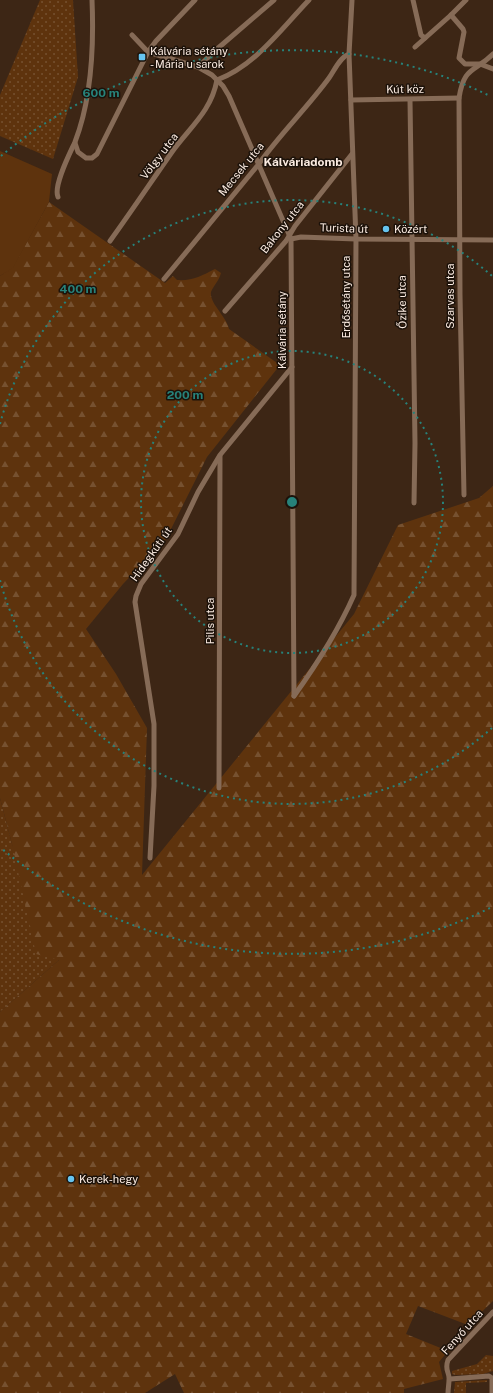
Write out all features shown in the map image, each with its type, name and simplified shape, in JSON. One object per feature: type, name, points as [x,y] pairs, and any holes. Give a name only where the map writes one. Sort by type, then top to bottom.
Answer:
[{"type":"street","points":[[58,197],[56,194],[57,188],[85,108],[92,52],[92,0]]},
{"type":"street","points":[[74,143],[78,152],[86,158],[92,158],[97,154],[148,52],[156,41],[195,0]]},
{"type":"street","points":[[198,67],[274,0]]},
{"type":"street","points":[[217,80],[238,70],[251,60],[309,0]]},
{"type":"street","name":"Erdősétány utca","points":[[294,696],[321,657],[346,614],[354,595],[356,239],[349,54],[352,0]]},
{"type":"street","points":[[413,0],[422,35],[425,38]]},
{"type":"street","points":[[415,47],[466,0]]},
{"type":"street","points":[[451,15],[463,28],[464,32],[459,58],[464,64],[480,64],[493,69]]},
{"type":"street","points":[[132,35],[148,52]]},
{"type":"street","name":"Kálvária sétány","points":[[148,52],[198,67],[212,75],[217,80],[229,96],[290,237],[294,696]]},
{"type":"street","name":"Mecsek utca","points":[[164,279],[258,165],[269,149],[322,88],[344,58],[349,54]]},
{"type":"street","points":[[487,60],[493,54]]},
{"type":"street","points":[[487,60],[493,60]]},
{"type":"street","name":"Szarvas utca","points":[[464,495],[460,323],[460,98],[461,86],[466,75],[487,60]]},
{"type":"street","name":"Völgy utca","points":[[110,241],[174,149],[204,113],[211,99],[217,80]]},
{"type":"street","name":"Kút köz","points":[[351,100],[460,98]]},
{"type":"street","name":"Őzike utca","points":[[410,100],[414,503]]},
{"type":"street","name":"Bakony utca","points":[[225,311],[290,237],[352,153]]},
{"type":"street","name":"Turista út","points":[[290,237],[493,240]]},
{"type":"street","name":"Hidegkúti út","points":[[150,858],[154,786],[154,724],[135,602],[136,596],[141,584],[178,534],[198,492],[220,455],[292,367]]},
{"type":"street","name":"Pilis utca","points":[[219,788],[220,455]]},
{"type":"street","name":"Fenyő utca","points":[[450,1379],[446,1366],[452,1355],[493,1312]]},
{"type":"street","points":[[448,1393],[450,1379],[489,1376],[492,1378],[492,1393]]},
{"type":"green space","points":[[40,0],[73,0],[78,77],[53,159],[0,136],[0,95]]},
{"type":"green space","points":[[0,151],[52,174],[49,202],[13,268],[0,276]]},
{"type":"green space","points":[[49,202],[165,283],[173,276],[177,280],[188,280],[197,278],[215,269],[221,273],[211,292],[211,296],[215,305],[228,324],[229,329],[280,365],[207,457],[166,539],[123,584],[86,629],[116,674],[147,728],[142,875],[354,614],[398,525],[479,498],[493,486],[493,1301],[468,1325],[418,1306],[406,1334],[448,1351],[439,1362],[443,1379],[404,1389],[404,1393],[184,1393],[175,1374],[145,1393],[0,1393],[0,1012],[59,960],[36,954],[12,844],[0,798],[0,276],[13,267]]},
{"type":"green space","points":[[0,798],[12,844],[59,960],[0,1012]]},
{"type":"green space","points":[[486,1355],[493,1356],[493,1371],[483,1374],[452,1374],[452,1371],[477,1364]]},
{"type":"green space","points":[[487,1380],[487,1382],[466,1383],[466,1393],[454,1393],[455,1382]]},
{"type":"place","name":"Kálvária sétány - Mária u sarok","points":[[142,57]]},
{"type":"place","name":"Közért","points":[[386,229]]},
{"type":"place","name":"Kerek-hegy","points":[[71,1179]]},
{"type":"district","name":"Kálváriadomb","points":[[303,162]]}]
